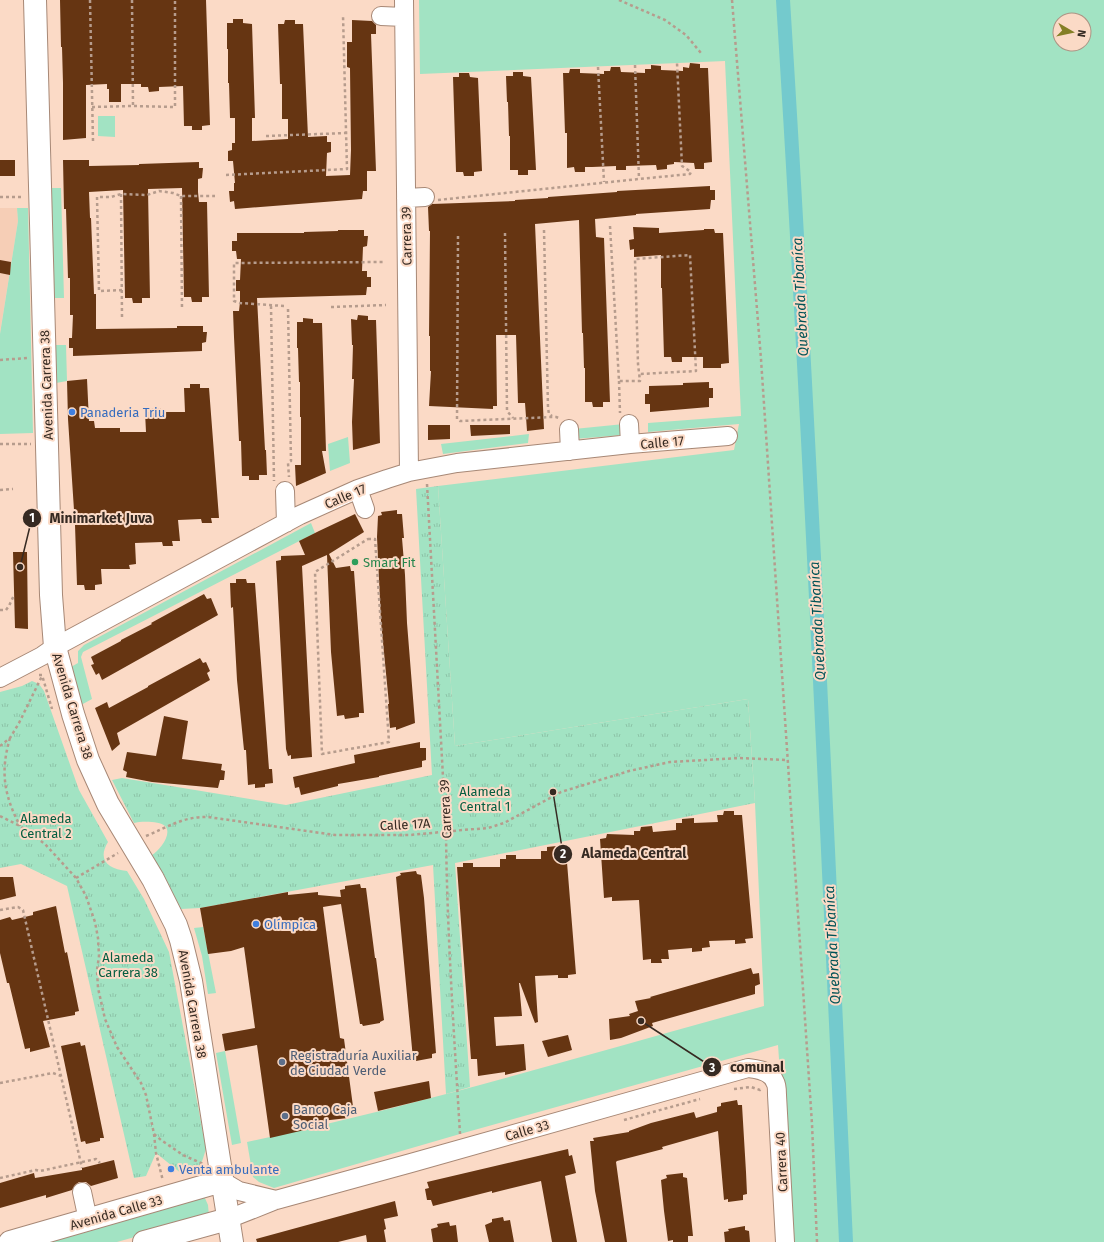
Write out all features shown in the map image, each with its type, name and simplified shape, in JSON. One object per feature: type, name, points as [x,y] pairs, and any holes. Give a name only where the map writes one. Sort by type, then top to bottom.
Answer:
[{"type":"main road","name":"Avenida Carrera 38","points":[[35,0],[51,595],[49,652],[73,714],[88,760],[108,804],[124,851],[163,898],[176,925],[181,940],[191,981],[232,1242]]},
{"type":"main road","name":"Avenida Calle 33","points":[[10,1242],[222,1181]]},
{"type":"main road","points":[[144,1242],[228,1218]]},
{"type":"street","points":[[381,16],[404,9]]},
{"type":"street","name":"Carrera 39","points":[[404,9],[408,472]]},
{"type":"street","points":[[406,198],[429,198]]},
{"type":"street","points":[[624,421],[630,444]]},
{"type":"street","points":[[565,424],[570,451]]},
{"type":"street","name":"Calle 17","points":[[0,678],[306,512],[358,489],[408,472],[457,463],[630,444],[728,436]]},
{"type":"street","points":[[282,487],[286,523]]},
{"type":"street","points":[[358,489],[365,509]]},
{"type":"street","name":"Calle 33","points":[[228,1218],[276,1200],[748,1068],[760,1069],[770,1075],[775,1082]]},
{"type":"street","name":"Carrera 40","points":[[775,1082],[785,1242]]},
{"type":"street","name":"Calle 33","points":[[222,1181],[239,1191],[276,1200]]},
{"type":"street","points":[[82,1192],[88,1220]]},
{"type":"path","points":[[90,0],[93,142]]},
{"type":"path","points":[[132,0],[133,106]]},
{"type":"path","points":[[92,107],[175,107],[175,0]]},
{"type":"path","points":[[619,0],[665,20],[686,35],[701,53]]},
{"type":"path","points":[[732,0],[760,359],[812,1124],[817,1242]]},
{"type":"path","points":[[226,175],[347,169],[343,15]]},
{"type":"path","points":[[429,198],[690,174],[691,172],[682,166],[677,63]]},
{"type":"path","points":[[635,65],[639,178]]},
{"type":"path","points":[[598,66],[604,182]]},
{"type":"path","points":[[266,136],[346,133]]},
{"type":"path","points":[[122,290],[99,291],[97,197],[111,197],[121,194],[147,195],[159,191],[181,196],[215,196]]},
{"type":"path","points":[[121,194],[122,317]]},
{"type":"path","points":[[181,196],[182,309]]},
{"type":"path","points":[[0,197],[27,197]]},
{"type":"path","points":[[610,226],[619,381],[624,421]]},
{"type":"path","points":[[544,230],[548,408],[549,414],[552,417]]},
{"type":"path","points":[[505,233],[507,412],[514,418]]},
{"type":"path","points":[[458,236],[457,419],[460,421],[556,416],[565,424]]},
{"type":"path","points":[[619,381],[640,381],[638,364],[635,260],[690,256],[696,371],[640,374]]},
{"type":"path","points":[[284,306],[240,303],[234,301],[234,263],[385,262]]},
{"type":"path","points":[[331,307],[386,305]]},
{"type":"path","points":[[271,306],[282,487]]},
{"type":"path","points":[[282,487],[288,463],[291,461],[288,309]]},
{"type":"path","points":[[0,360],[30,358]]},
{"type":"path","points":[[0,444],[32,444]]},
{"type":"path","name":"Carrera 39","points":[[426,469],[446,832],[450,962],[462,1148]]},
{"type":"path","points":[[0,490],[13,489]]},
{"type":"path","points":[[368,539],[375,539],[389,742],[322,754],[315,572],[368,539]]},
{"type":"path","points":[[0,610],[6,610],[14,595]]},
{"type":"path","points":[[0,746],[10,738],[20,724],[42,675],[49,652]]},
{"type":"path","points":[[42,675],[54,713]]},
{"type":"path","points":[[10,738],[6,756],[5,784],[11,806],[20,826]]},
{"type":"path","name":"Calle 17A","points":[[76,878],[185,819],[195,817],[208,817],[335,835],[410,835],[488,828],[504,823],[561,792],[629,771],[670,762],[740,758],[787,760]]},
{"type":"path","points":[[0,816],[20,826],[45,844],[76,878],[86,896],[95,922],[98,938],[98,988],[105,1019],[117,1047],[141,1083],[146,1095],[154,1134],[156,1153],[164,1184]]},
{"type":"path","points":[[0,910],[18,907],[23,910],[82,1168]]},
{"type":"path","points":[[0,1083],[53,1073],[61,1076]]},
{"type":"path","points":[[154,1134],[183,1155],[206,1164],[201,1170]]},
{"type":"path","points":[[0,1178],[96,1159],[100,1163]]},
{"type":"shaded area","points":[[0,208],[17,208],[18,221],[0,333]]},
{"type":"green space","points":[[419,0],[1104,0],[1104,1242],[792,1242],[778,1045],[274,1188],[259,1182],[253,1177],[247,1142],[377,1112],[442,1095],[764,1006],[755,803],[748,699],[455,746],[438,486],[734,450],[739,424],[648,432],[648,423],[741,416],[725,61],[420,74]]},
{"type":"green space","points":[[98,116],[115,116],[115,137],[98,136]]},
{"type":"green space","points":[[51,188],[61,188],[64,298],[53,298]]},
{"type":"green space","points":[[17,208],[28,208],[33,433],[0,434],[0,334],[18,221]]},
{"type":"green space","points":[[55,345],[66,345],[67,381],[56,383]]},
{"type":"green space","points":[[624,424],[623,435],[574,439],[574,429]]},
{"type":"green space","points":[[529,434],[528,443],[443,454],[441,444]]},
{"type":"green space","points":[[348,437],[350,463],[330,471],[328,444]]},
{"type":"green space","name":"Alameda Central 1","points":[[438,486],[455,746],[748,699],[755,803],[455,863],[470,1087],[446,1094],[433,865],[200,908],[181,909],[152,855],[164,842],[167,829],[163,824],[155,822],[134,823],[112,780],[122,778],[286,805],[432,775],[416,489]]},
{"type":"green space","points":[[311,523],[315,533],[83,652],[81,657],[92,699],[81,705],[71,667],[78,663],[78,651],[84,645]]},
{"type":"green space","points":[[32,681],[39,684],[44,691],[79,790],[108,842],[105,848],[104,859],[110,866],[127,871],[144,899],[169,952],[206,1149],[201,1164],[193,1171],[182,1174],[156,1153],[146,1176],[134,1178],[67,886],[21,864],[0,868],[0,692],[22,686]]},
{"type":"green space","points":[[203,927],[216,993],[208,994],[202,956],[194,928]]},
{"type":"green space","points":[[225,1051],[241,1143],[232,1145],[216,1053]]},
{"type":"green space","points":[[204,1196],[208,1205],[209,1216],[117,1242],[41,1242]]},
{"type":"building","points":[[60,0],[206,0],[210,125],[202,126],[202,130],[192,130],[192,126],[184,126],[183,86],[159,87],[159,91],[149,92],[148,87],[141,87],[141,84],[121,84],[121,102],[109,102],[109,89],[107,89],[107,84],[86,85],[86,138],[63,140],[63,83]]},
{"type":"building","points":[[233,19],[243,19],[243,23],[252,24],[255,118],[252,118],[252,141],[288,139],[288,119],[282,119],[282,84],[280,84],[278,24],[284,24],[285,20],[295,20],[295,24],[303,24],[308,137],[327,136],[327,142],[331,142],[331,152],[327,153],[326,176],[350,175],[350,68],[347,67],[347,42],[352,42],[352,20],[372,21],[376,25],[376,34],[371,34],[376,171],[367,171],[367,191],[363,191],[362,199],[235,209],[234,201],[230,202],[229,191],[234,191],[235,183],[233,161],[228,161],[228,151],[232,150],[232,143],[235,143],[235,118],[230,118],[227,49],[227,23],[233,23]]},
{"type":"building","points":[[690,63],[700,64],[700,68],[708,68],[712,162],[704,163],[704,169],[695,169],[694,163],[674,162],[674,164],[667,165],[667,169],[657,170],[656,165],[626,166],[626,170],[616,170],[616,166],[585,167],[585,172],[575,172],[574,167],[567,168],[567,133],[565,133],[563,73],[569,73],[570,69],[580,69],[580,73],[604,74],[604,71],[610,71],[611,67],[620,67],[621,72],[645,73],[645,69],[651,69],[651,65],[661,66],[661,70],[683,71],[683,67],[689,68]]},
{"type":"building","points":[[513,72],[523,72],[523,76],[531,77],[536,170],[528,170],[528,175],[518,175],[518,170],[510,170],[510,136],[506,76],[513,76]]},
{"type":"building","points":[[459,73],[469,73],[470,77],[478,78],[482,171],[474,172],[474,176],[464,176],[463,172],[456,172],[453,77],[459,77]]},
{"type":"building","points":[[0,160],[15,160],[15,176],[0,176]]},
{"type":"building","points":[[63,160],[89,160],[89,166],[199,162],[199,168],[203,168],[202,178],[198,179],[199,202],[207,202],[209,297],[202,297],[202,302],[192,302],[191,297],[184,297],[182,188],[148,189],[150,298],[142,298],[142,303],[133,303],[132,298],[125,298],[123,190],[89,192],[94,294],[96,294],[96,329],[177,328],[177,326],[203,326],[203,332],[207,332],[206,342],[202,343],[202,351],[73,356],[73,348],[69,348],[69,338],[72,338],[73,315],[70,315],[70,278],[68,278]]},
{"type":"building","points":[[710,186],[710,190],[715,190],[715,200],[711,200],[710,209],[636,214],[595,219],[596,237],[604,238],[610,402],[603,402],[603,407],[593,407],[592,402],[585,402],[579,220],[535,224],[544,429],[527,431],[525,403],[518,403],[516,335],[496,335],[497,406],[493,406],[493,409],[429,406],[431,371],[429,336],[430,231],[428,207],[432,204],[515,201],[617,191]]},
{"type":"building","points":[[633,227],[659,228],[659,233],[714,229],[715,233],[723,233],[729,363],[721,364],[721,368],[703,368],[703,357],[682,357],[682,362],[672,362],[671,357],[664,357],[661,255],[634,257],[634,249],[630,250],[629,240],[634,239]]},
{"type":"building","points":[[338,230],[364,230],[364,236],[368,236],[367,246],[363,247],[362,271],[367,271],[367,277],[371,277],[371,287],[367,287],[366,295],[257,298],[267,475],[259,475],[259,480],[249,480],[249,476],[242,476],[233,311],[239,311],[240,291],[236,291],[236,280],[240,280],[241,259],[237,259],[236,251],[232,251],[232,241],[237,241],[237,233],[304,233]]},
{"type":"building","points":[[0,260],[11,262],[10,275],[0,273]]},
{"type":"building","points":[[358,315],[368,316],[368,320],[376,320],[380,443],[353,450],[352,422],[354,379],[352,379],[353,345],[351,319],[357,320]]},
{"type":"building","points":[[303,318],[313,319],[313,323],[322,323],[326,451],[322,451],[326,473],[296,486],[295,465],[301,465],[301,417],[297,322],[303,322]]},
{"type":"building","points":[[87,379],[89,421],[94,421],[95,428],[120,428],[120,432],[146,432],[145,412],[151,412],[151,408],[161,408],[161,412],[185,412],[184,388],[190,388],[190,384],[200,384],[200,388],[209,388],[219,518],[211,518],[212,523],[202,523],[201,519],[178,520],[180,541],[172,541],[173,546],[163,546],[162,542],[135,543],[136,564],[129,565],[130,569],[101,569],[102,584],[95,585],[95,590],[85,590],[84,585],[77,585],[75,525],[68,419],[67,381]]},
{"type":"building","points":[[709,382],[709,388],[713,388],[713,398],[709,398],[709,407],[650,412],[650,404],[645,404],[645,394],[649,394],[649,386],[683,385],[683,383]]},
{"type":"building","points":[[428,425],[450,425],[450,439],[428,440]]},
{"type":"building","points":[[470,425],[510,425],[510,434],[471,436]]},
{"type":"building","points":[[397,510],[397,514],[402,514],[407,623],[415,723],[396,730],[396,727],[390,728],[381,622],[377,537],[378,516],[382,515],[381,512]]},
{"type":"building","points":[[355,514],[364,532],[329,554],[336,568],[350,566],[351,571],[354,571],[364,713],[359,713],[359,717],[345,719],[344,715],[337,716],[331,652],[327,555],[302,566],[312,757],[291,759],[291,755],[288,756],[286,749],[276,561],[281,560],[281,556],[305,555],[299,541]]},
{"type":"building","points":[[13,552],[27,552],[28,629],[15,628]]},
{"type":"building","points":[[236,579],[246,579],[247,583],[255,583],[269,769],[272,769],[273,783],[265,784],[265,787],[255,788],[255,784],[248,785],[246,750],[244,750],[237,680],[233,607],[231,608],[230,583],[236,583]]},
{"type":"building","points":[[204,594],[207,599],[211,598],[218,615],[102,680],[99,673],[96,675],[91,665],[94,664],[91,657]]},
{"type":"building","points":[[200,658],[203,663],[206,662],[210,671],[207,673],[210,680],[117,733],[120,744],[112,751],[95,708],[107,702],[109,708]]},
{"type":"building","points":[[164,716],[188,721],[182,759],[222,764],[221,770],[225,771],[224,780],[220,780],[218,788],[152,782],[126,777],[127,772],[123,770],[127,752],[156,756]]},
{"type":"building","points":[[420,742],[420,748],[426,748],[426,760],[422,761],[422,767],[379,777],[338,784],[338,786],[301,795],[299,787],[295,788],[293,777],[355,763],[354,755]]},
{"type":"building","points":[[724,811],[734,811],[734,815],[742,815],[753,938],[745,939],[746,943],[735,944],[735,940],[709,941],[710,947],[702,948],[702,951],[692,952],[692,948],[668,950],[669,959],[661,959],[662,963],[651,963],[651,959],[643,960],[639,900],[612,901],[612,897],[604,898],[600,839],[606,838],[607,834],[634,835],[634,831],[640,831],[641,827],[652,826],[653,832],[676,830],[676,823],[682,823],[682,819],[694,818],[694,823],[718,822],[717,815],[723,815]]},
{"type":"building","points":[[557,846],[557,851],[566,850],[576,974],[568,975],[568,978],[558,978],[558,975],[535,976],[538,1022],[535,1023],[519,983],[522,1016],[494,1017],[496,1046],[524,1044],[526,1070],[505,1075],[505,1072],[478,1076],[477,1059],[471,1059],[457,867],[463,867],[463,863],[473,863],[473,867],[500,867],[500,859],[506,859],[506,855],[516,855],[516,859],[541,859],[541,851],[547,851],[547,847]]},
{"type":"building","points":[[416,871],[417,874],[421,875],[424,898],[436,1053],[432,1054],[432,1058],[416,1061],[416,1058],[413,1059],[396,877],[401,875],[400,873]]},
{"type":"building","points":[[0,877],[13,877],[16,896],[0,900]]},
{"type":"building","points":[[360,884],[361,888],[366,888],[384,1020],[380,1023],[363,1026],[360,1024],[341,904],[323,907],[340,1038],[344,1039],[354,1114],[350,1115],[348,1118],[321,1121],[322,1126],[270,1138],[257,1045],[225,1051],[222,1034],[255,1028],[244,947],[231,951],[208,954],[200,908],[288,892],[288,895],[318,892],[318,895],[341,897],[340,890],[345,889],[345,886]]},
{"type":"building","points":[[56,906],[65,953],[67,952],[79,1011],[75,1012],[75,1015],[43,1021],[50,1047],[30,1052],[30,1048],[25,1049],[0,953],[0,920],[10,917],[12,920],[33,915],[33,912]]},
{"type":"building","points":[[751,968],[753,974],[759,973],[760,984],[755,986],[755,994],[652,1023],[653,1026],[621,1038],[610,1040],[609,1019],[630,1016],[629,1014],[638,1011],[635,1001],[651,998],[650,997]]},
{"type":"building","points":[[568,1035],[572,1050],[548,1057],[542,1041]]},
{"type":"building","points":[[80,1042],[81,1046],[85,1045],[104,1138],[100,1138],[100,1141],[86,1144],[85,1141],[81,1142],[61,1046]]},
{"type":"building","points":[[429,1081],[431,1098],[378,1111],[374,1092]]},
{"type":"building","points":[[737,1100],[738,1105],[742,1105],[747,1194],[743,1195],[743,1200],[728,1202],[728,1199],[724,1200],[718,1131],[662,1147],[663,1149],[616,1162],[627,1242],[605,1242],[595,1191],[590,1141],[594,1141],[593,1138],[629,1132],[651,1123],[694,1112],[696,1118],[717,1112],[717,1107],[721,1106],[721,1103]]},
{"type":"building","points":[[568,1149],[569,1156],[572,1155],[576,1173],[565,1176],[577,1242],[552,1242],[541,1181],[492,1193],[492,1191],[433,1206],[431,1200],[427,1200],[425,1189],[429,1188],[427,1182]]},
{"type":"building","points":[[114,1160],[118,1178],[91,1186],[86,1182],[79,1182],[72,1190],[46,1198],[46,1195],[0,1208],[0,1183],[34,1173],[35,1178],[82,1170],[82,1168]]},
{"type":"building","points":[[683,1173],[683,1177],[687,1178],[693,1236],[688,1236],[688,1242],[673,1242],[673,1240],[668,1241],[661,1180],[667,1178],[666,1175]]},
{"type":"building","points":[[395,1201],[398,1216],[384,1219],[386,1242],[367,1242],[366,1235],[338,1242],[257,1242],[256,1239]]},
{"type":"building","points":[[503,1217],[504,1221],[510,1220],[514,1242],[489,1242],[485,1225],[492,1222],[492,1219]]},
{"type":"building","points":[[449,1222],[450,1226],[456,1225],[458,1242],[433,1242],[431,1229],[438,1227],[437,1224]]},
{"type":"building","points":[[745,1226],[745,1230],[749,1231],[750,1242],[725,1242],[724,1232],[729,1231],[728,1229]]},
{"type":"waterway","name":"Quebrada Tibaníca","points":[[783,0],[825,776],[846,1242]]},
{"type":"place","name":"Panaderia Triu","points":[[72,412]]},
{"type":"place","name":"Smart Fit","points":[[355,562]]},
{"type":"place","name":"Minimarket Juva","points":[[20,567]]},
{"type":"place","name":"Alameda Central","points":[[553,792]]},
{"type":"place","name":"Olímpica","points":[[256,924]]},
{"type":"place","name":"comunal","points":[[641,1021]]},
{"type":"place","name":"Registraduría Auxiliar de Ciudad Verde","points":[[282,1062]]},
{"type":"place","name":"Banco Caja Social","points":[[285,1116]]},
{"type":"place","name":"Venta ambulante","points":[[171,1169]]},
{"type":"park label","name":"Alameda Central 2","points":[[46,826]]},
{"type":"park label","name":"Alameda Carrera 38","points":[[128,964]]}]
